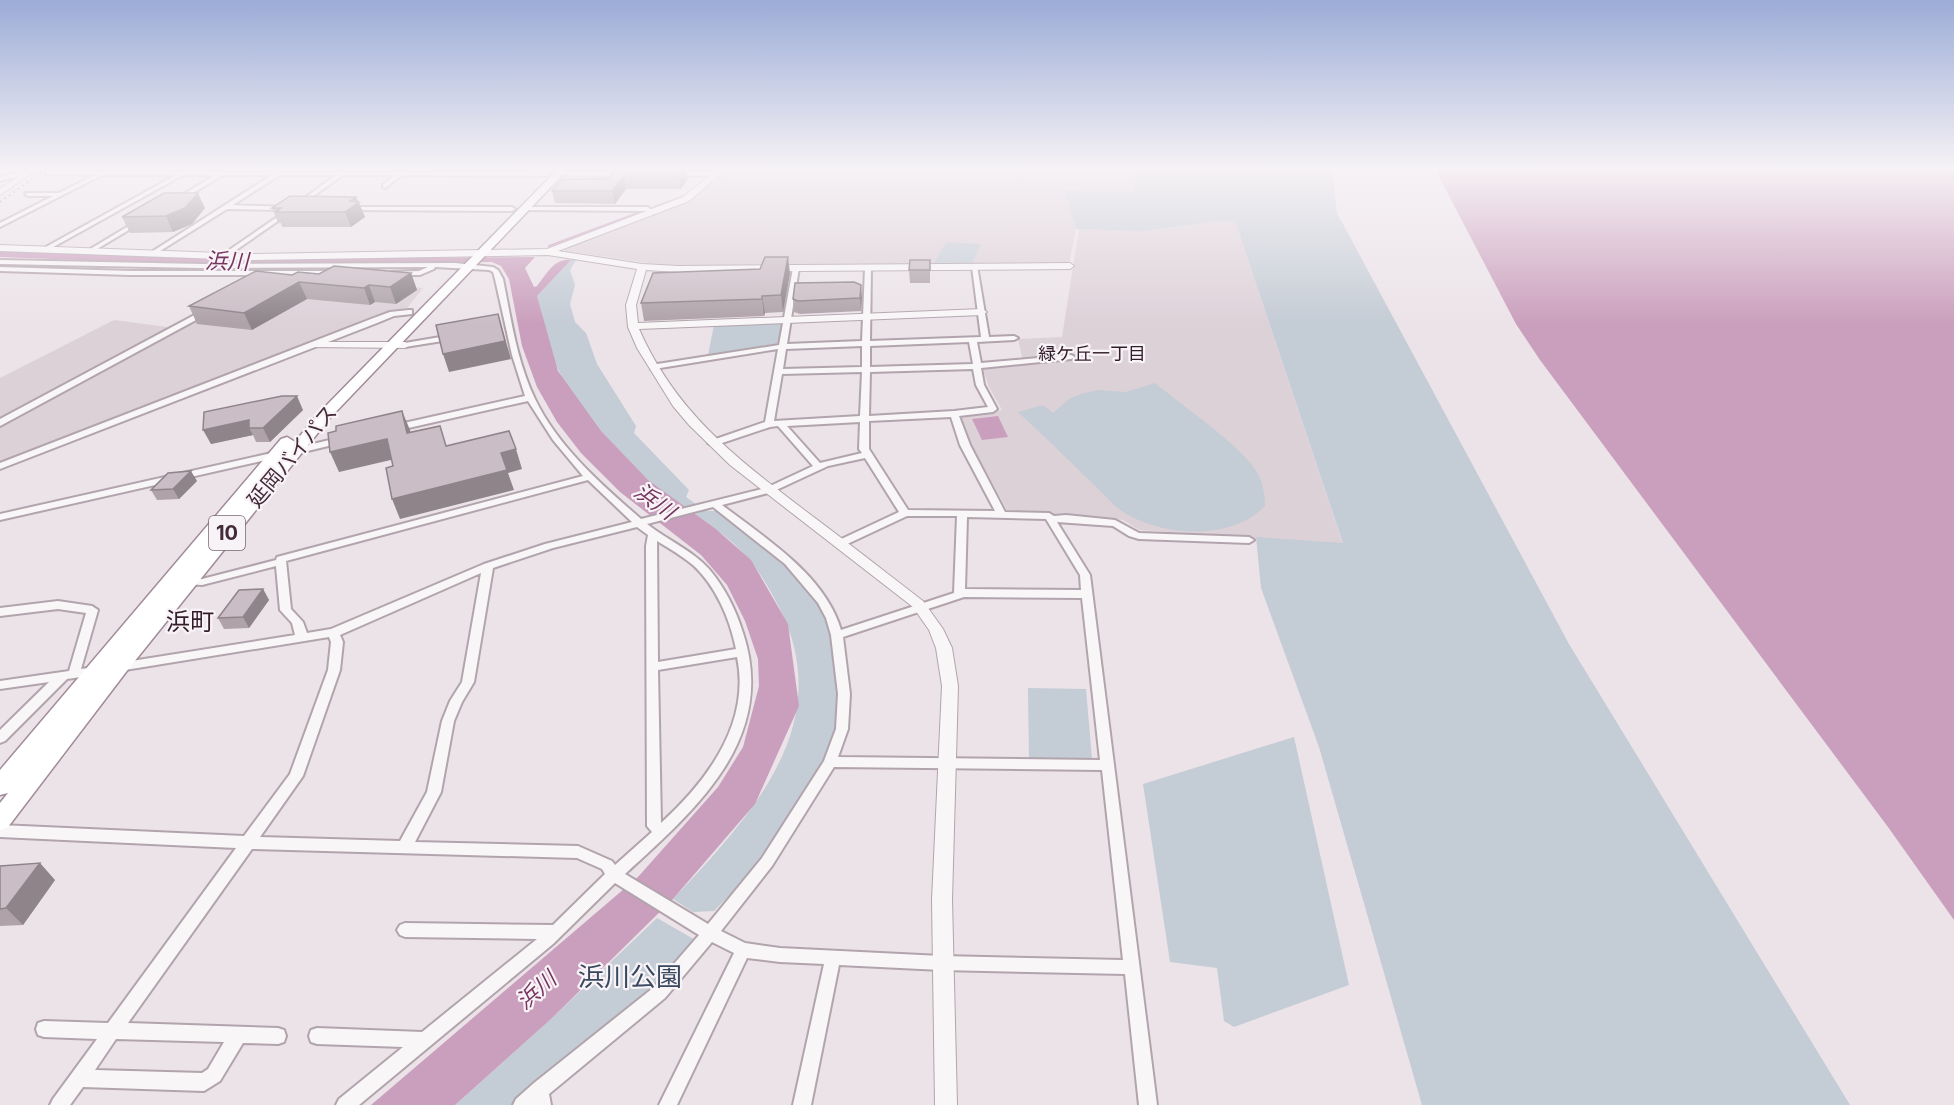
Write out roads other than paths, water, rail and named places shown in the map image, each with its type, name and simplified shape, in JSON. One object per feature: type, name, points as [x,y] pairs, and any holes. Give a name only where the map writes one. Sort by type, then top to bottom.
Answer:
[{"type":"highway","name":"延岡バイパス","points":[[0,820],[119,667],[324,416],[392,345],[501,221]]},
{"type":"highway","name":"延岡バイパス","points":[[0,786],[93,671],[276,455],[392,345],[409,312],[511,221]]},
{"type":"street","points":[[46,249],[97,221]]},
{"type":"street","points":[[90,251],[142,221]]},
{"type":"street","points":[[152,254],[205,221]]},
{"type":"street","points":[[224,256],[275,221]]},
{"type":"street","points":[[548,252],[631,221]]},
{"type":"street","points":[[0,248],[224,256],[465,260],[496,271],[503,327],[523,380],[530,398],[563,448],[590,477],[647,527],[685,552],[706,573],[723,600],[735,627],[743,652],[748,688],[741,719],[715,773],[685,810],[613,875],[556,932],[345,1105]]},
{"type":"street","points":[[0,260],[20,250]]},
{"type":"street","points":[[0,260],[201,266],[465,260],[548,252],[642,267],[678,269],[1070,266]]},
{"type":"street","points":[[0,269],[420,273],[465,260]]},
{"type":"street","points":[[642,267],[631,305],[633,327],[654,367],[680,406],[713,443],[769,490],[902,591],[921,608],[936,629],[949,666],[942,963],[946,1105]]},
{"type":"street","points":[[975,267],[985,339]]},
{"type":"street","points":[[769,424],[796,268]]},
{"type":"street","points":[[868,268],[864,449],[905,513]]},
{"type":"street","points":[[264,280],[273,273]]},
{"type":"street","points":[[0,423],[214,309]]},
{"type":"street","points":[[0,466],[393,314],[409,312]]},
{"type":"street","points":[[633,327],[982,312]]},
{"type":"street","points":[[314,345],[392,345],[463,335]]},
{"type":"street","points":[[654,367],[783,347],[1014,338]]},
{"type":"street","points":[[713,443],[769,424],[954,414],[993,409],[980,385],[973,340]]},
{"type":"street","points":[[779,372],[977,366],[1071,357]]},
{"type":"street","points":[[385,431],[530,398]]},
{"type":"street","points":[[954,414],[965,445],[1001,513]]},
{"type":"street","points":[[780,423],[819,467]]},
{"type":"street","points":[[296,451],[351,438]]},
{"type":"street","points":[[0,517],[276,455]]},
{"type":"street","points":[[0,685],[333,633],[488,566],[549,546],[647,527],[701,508],[769,490],[819,467],[868,455]]},
{"type":"street","points":[[188,582],[202,582],[281,562],[281,559],[590,477]]},
{"type":"street","points":[[522,1105],[541,1097],[659,993],[767,862],[830,762],[842,729],[844,694],[837,635],[832,618],[823,601],[789,562],[715,504]]},
{"type":"street","points":[[839,544],[905,513],[1001,513],[1049,516],[1085,575],[1148,1105]]},
{"type":"street","points":[[959,593],[962,513]]},
{"type":"street","points":[[1052,519],[1066,518],[1115,523],[1131,534],[1139,536],[1249,540]]},
{"type":"street","points":[[647,527],[651,546],[654,826],[662,832]]},
{"type":"street","points":[[281,562],[286,610],[297,619],[301,639]]},
{"type":"street","points":[[405,846],[434,792],[447,721],[468,681],[488,566]]},
{"type":"street","points":[[837,635],[921,608],[959,593],[1086,594]]},
{"type":"street","points":[[0,612],[58,604],[92,610],[68,675],[0,738]]},
{"type":"street","points":[[59,1105],[296,776],[334,670],[337,642],[333,633]]},
{"type":"street","points":[[652,667],[743,652]]},
{"type":"street","points":[[830,762],[1107,765]]},
{"type":"street","points":[[0,831],[280,844],[578,852],[607,865],[613,875],[743,950],[833,958],[942,963],[1130,967]]},
{"type":"street","points":[[405,930],[556,932]]},
{"type":"street","points":[[668,1105],[743,950]]},
{"type":"street","points":[[802,1105],[833,958]]},
{"type":"street","points":[[44,1029],[278,1036]]},
{"type":"street","points":[[78,1078],[204,1082],[214,1075],[238,1035]]},
{"type":"street","points":[[316,1036],[424,1040]]},
{"type":"water","points":[[1462,221],[1954,221],[1954,920],[1888,827],[1540,360],[1516,324]]},
{"type":"water","name":"浜川","points":[[0,251],[246,259],[535,257],[525,268],[534,287],[555,264],[571,260],[537,296],[558,371],[601,431],[648,480],[716,529],[751,560],[788,624],[799,706],[755,804],[673,899],[551,1019],[455,1105],[371,1105],[638,877],[718,787],[743,747],[759,686],[758,659],[745,621],[727,585],[701,555],[620,492],[581,453],[557,422],[537,387],[522,346],[509,279],[501,266],[492,262],[214,265],[0,257]]},
{"type":"water","points":[[998,416],[1008,437],[982,440],[972,419]]},
{"type":"waterway","points":[[549,246],[617,221]]},
{"type":"district","name":"緑ケ丘一丁目","points":[[1092,353]]},
{"type":"district","name":"浜町","points":[[190,621]]},
{"type":"park label","name":"浜川公園","points":[[630,976]]}]
